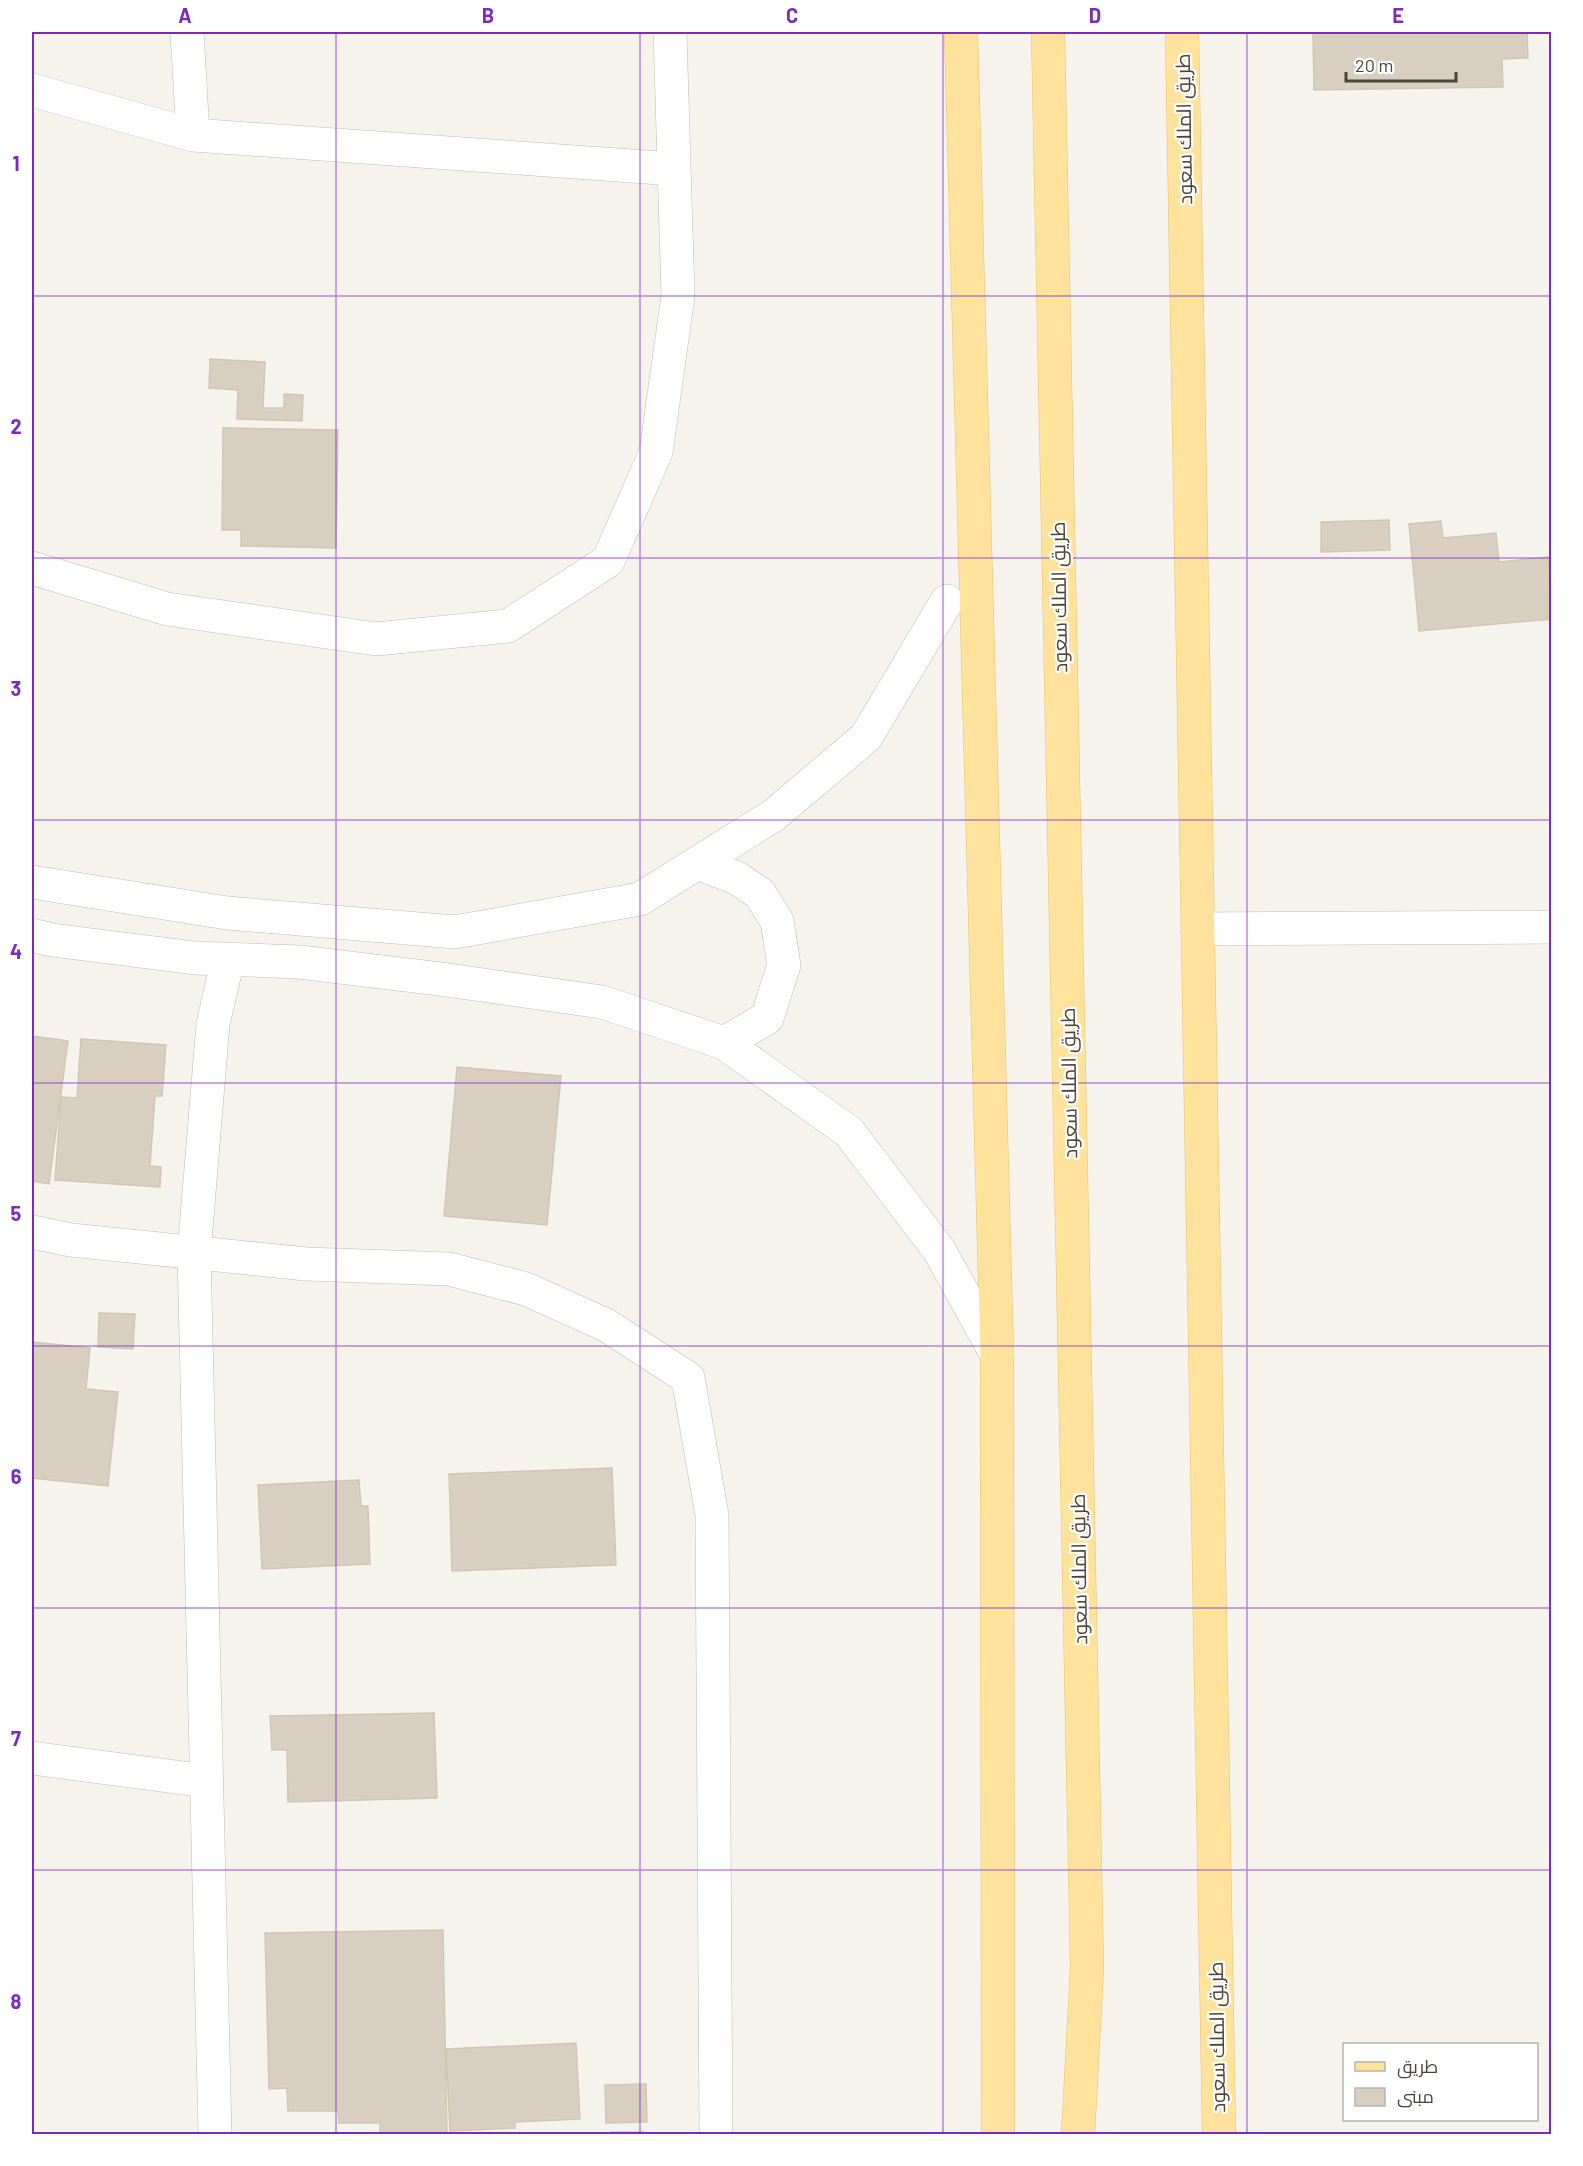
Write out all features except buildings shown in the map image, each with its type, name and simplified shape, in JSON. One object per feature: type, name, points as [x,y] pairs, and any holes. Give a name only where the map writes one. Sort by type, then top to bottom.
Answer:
[{"type":"main road","points":[[961,32],[996,1355],[998,2134]]},
{"type":"main road","name":"طريق الملك سعود","points":[[1047,32],[1086,1956],[1078,2134]]},
{"type":"main road","name":"طريق الملك سعود","points":[[1182,32],[1219,2134]]},
{"type":"street","points":[[187,32],[193,135]]},
{"type":"street","points":[[32,568],[167,609],[376,639],[508,626],[608,561],[656,452],[678,296],[670,32]]},
{"type":"street","points":[[32,90],[193,135],[674,170]]},
{"type":"street","points":[[32,882],[227,913],[454,932],[640,899],[774,816],[867,737],[947,601]]},
{"type":"street","points":[[697,863],[737,878],[760,894],[777,921],[784,965],[767,1018],[724,1043]]},
{"type":"street","points":[[1197,929],[1551,927]]},
{"type":"street","points":[[32,935],[52,940],[195,958],[299,962],[602,1002],[724,1043],[849,1132],[939,1250],[996,1355]]},
{"type":"street","points":[[215,2134],[194,1253],[213,1024],[228,959]]},
{"type":"street","points":[[32,1232],[71,1240],[306,1264],[448,1269],[526,1289],[606,1325],[688,1378],[712,1515],[716,2134]]},
{"type":"street","points":[[32,1758],[207,1781]]}]
